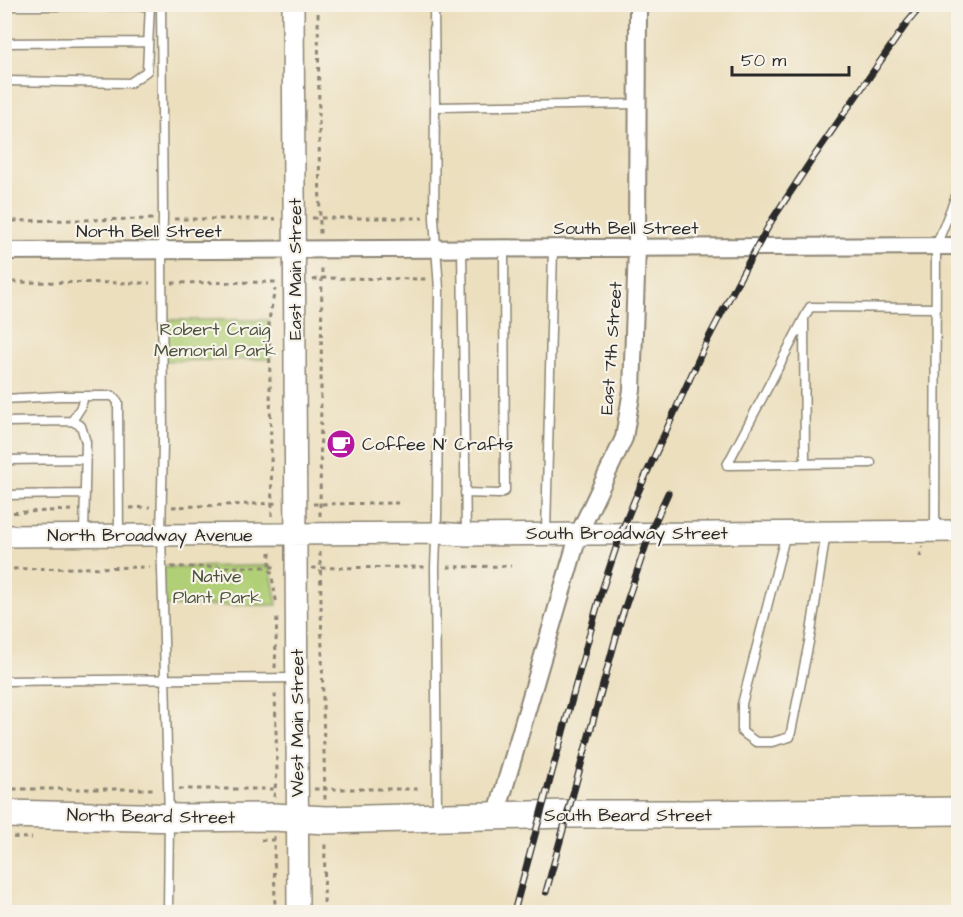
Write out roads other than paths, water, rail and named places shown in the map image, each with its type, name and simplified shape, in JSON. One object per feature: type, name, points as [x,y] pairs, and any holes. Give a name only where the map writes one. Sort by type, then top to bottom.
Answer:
[{"type":"main road","name":"South Beard Street","points":[[286,818],[326,820],[568,814],[958,811]]},
{"type":"main road","name":"North Beard Street","points":[[4,814],[286,818]]},
{"type":"street","name":"East Main Street","points":[[293,4],[285,218],[295,250],[296,534]]},
{"type":"street","name":"East 7th Street","points":[[496,816],[579,533],[624,438],[632,390],[637,248],[638,4]]},
{"type":"street","name":"South Bell Street","points":[[295,250],[958,246]]},
{"type":"street","name":"North Bell Street","points":[[4,251],[295,250]]},
{"type":"street","name":"South Broadway Street","points":[[296,534],[958,531]]},
{"type":"street","name":"North Broadway Avenue","points":[[4,536],[296,534]]},
{"type":"street","name":"West Main Street","points":[[296,534],[298,789],[286,818],[298,912]]},
{"type":"lane","points":[[161,4],[164,219],[162,250],[164,443],[161,535],[169,818],[168,912]]},
{"type":"lane","points":[[434,4],[434,218],[439,289],[435,567],[437,818]]},
{"type":"lane","points":[[4,6],[150,5],[147,71],[130,83],[4,81]]},
{"type":"lane","points":[[4,43],[148,42]]},
{"type":"lane","points":[[435,107],[638,104]]},
{"type":"lane","points":[[935,531],[936,246],[958,191]]},
{"type":"lane","points":[[465,493],[499,494],[505,491],[504,248]]},
{"type":"lane","points":[[546,534],[553,248]]},
{"type":"lane","points":[[462,249],[466,535]]},
{"type":"lane","points":[[871,463],[727,465],[810,307],[935,308]]},
{"type":"lane","points":[[804,318],[806,464]]},
{"type":"lane","points":[[72,421],[81,407],[84,396]]},
{"type":"lane","points":[[4,399],[113,396],[118,402],[119,535]]},
{"type":"lane","points":[[4,422],[72,421],[81,426],[86,442],[84,535]]},
{"type":"lane","points":[[4,460],[85,459]]},
{"type":"lane","points":[[4,495],[84,494]]},
{"type":"lane","points":[[786,533],[742,704],[742,732],[756,742],[772,742],[790,737],[811,632],[826,532]]},
{"type":"lane","points":[[4,681],[297,678]]},
{"type":"railway","points":[[514,912],[600,596],[634,501],[706,343],[772,220],[907,23],[923,4]]},
{"type":"railway","points":[[546,892],[621,619],[650,533],[668,493]]},
{"type":"place","name":"Coffee N' Crafts","points":[[341,444]]},
{"type":"park label","name":"Robert Craig Memorial Park","points":[[215,339]]},
{"type":"park label","name":"Native Plant Park","points":[[217,586]]}]
